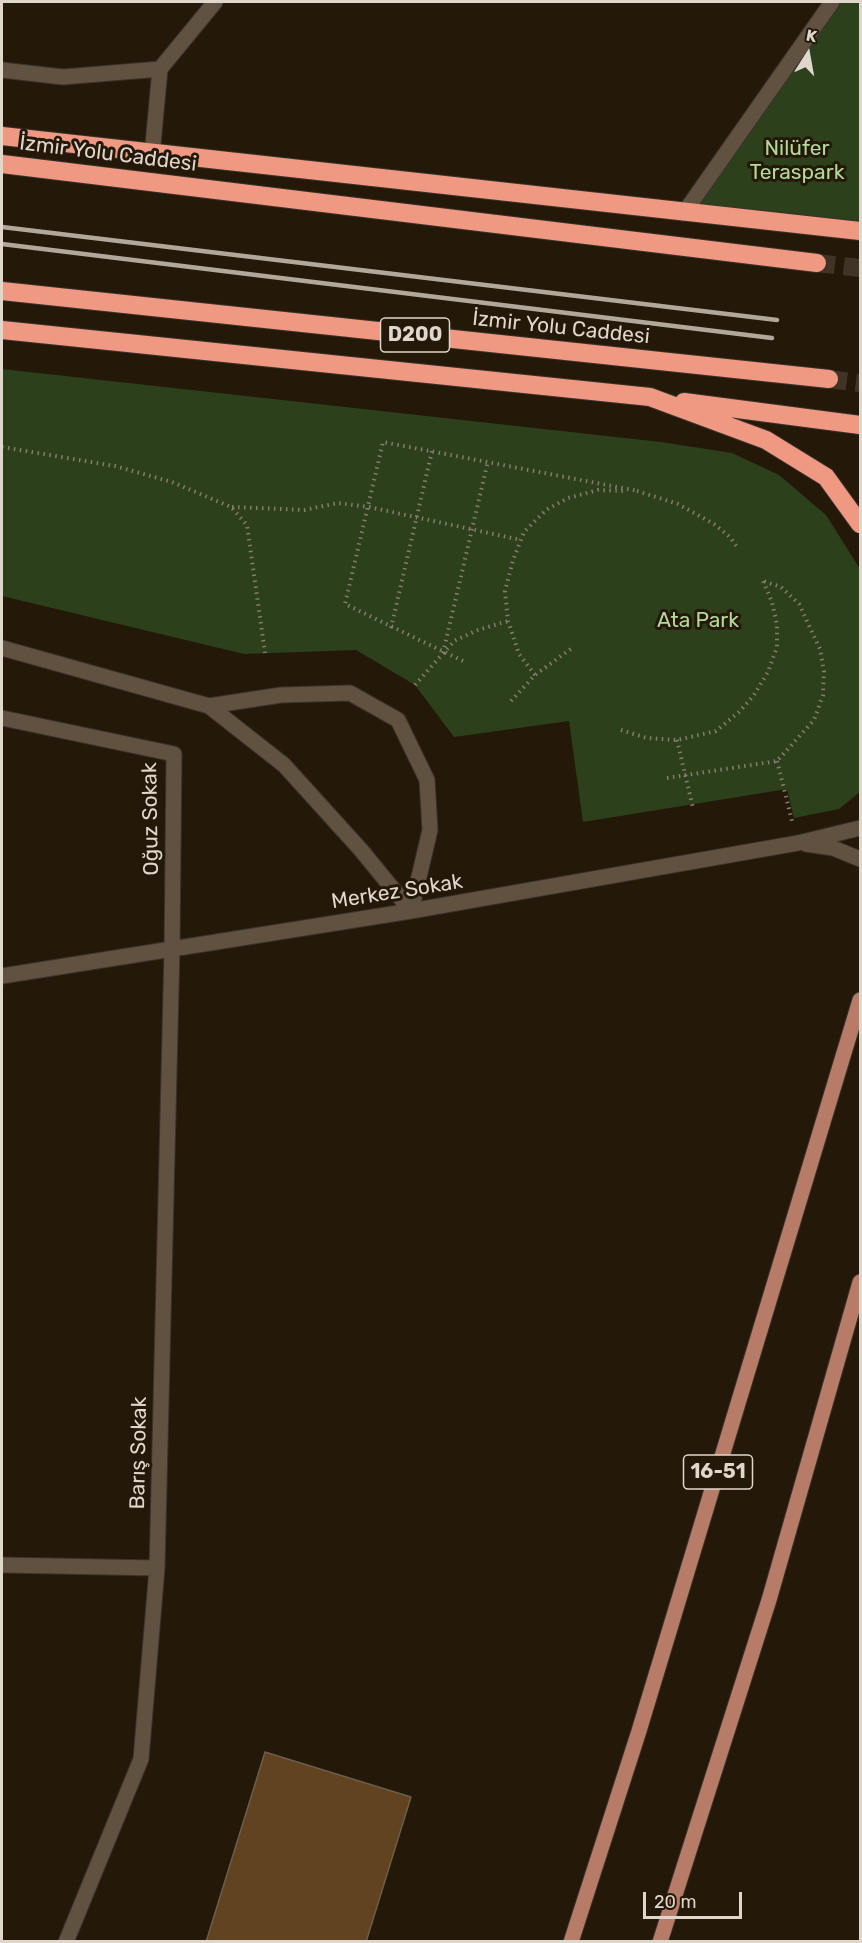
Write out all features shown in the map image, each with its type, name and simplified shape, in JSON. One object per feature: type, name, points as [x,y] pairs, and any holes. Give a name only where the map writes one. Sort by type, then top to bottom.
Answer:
[{"type":"highway","points":[[2,136],[152,155],[861,231]]},
{"type":"highway","name":"İzmir Yolu Caddesi","points":[[2,164],[818,263]]},
{"type":"highway","points":[[841,229],[861,220]]},
{"type":"highway","name":"İzmir Yolu Caddesi","points":[[2,291],[829,379]]},
{"type":"highway","points":[[2,330],[650,397],[861,425]]},
{"type":"highway","points":[[650,397],[766,440],[826,477],[861,524]]},
{"type":"main road","name":"16-51","points":[[571,1941],[639,1731],[861,1000]]},
{"type":"main road","points":[[660,1941],[769,1600],[861,1282]]},
{"type":"street","points":[[152,155],[160,69],[215,2]]},
{"type":"street","points":[[684,213],[832,2]]},
{"type":"street","points":[[2,70],[63,77],[160,69]]},
{"type":"street","points":[[2,648],[209,706],[284,765],[361,850],[411,911]]},
{"type":"street","points":[[209,706],[281,695],[350,693],[398,720],[427,780],[430,830],[411,911]]},
{"type":"street","name":"Oğuz Sokak","points":[[2,718],[174,754],[172,949]]},
{"type":"street","points":[[798,843],[861,828]]},
{"type":"street","points":[[798,843],[833,848],[861,859]]},
{"type":"street","name":"Merkez Sokak","points":[[2,976],[411,911],[798,843]]},
{"type":"street","name":"Barış Sokak","points":[[66,1941],[141,1759],[158,1568],[172,949]]},
{"type":"street","points":[[2,1565],[158,1568]]},
{"type":"path","points":[[463,661],[345,604],[383,442],[638,491],[678,504],[705,519],[730,537],[737,547]]},
{"type":"path","points":[[2,447],[115,466],[172,482],[231,507],[304,510],[338,503],[415,516],[521,540]]},
{"type":"path","points":[[391,628],[415,516],[432,451]]},
{"type":"path","points":[[443,653],[488,461]]},
{"type":"path","points":[[535,675],[519,654],[508,621],[505,591],[524,532],[546,510],[568,498],[598,490],[638,491]]},
{"type":"path","points":[[231,507],[248,525],[265,653]]},
{"type":"path","points":[[621,730],[646,738],[677,740],[716,731],[754,695],[768,672],[777,647],[777,625],[772,602],[763,581],[781,587],[799,604],[820,649],[824,672],[823,695],[814,720],[777,761],[667,778]]},
{"type":"path","points":[[416,685],[454,641],[478,630],[508,621]]},
{"type":"path","points":[[511,701],[535,675],[572,648]]},
{"type":"path","points":[[677,740],[693,808]]},
{"type":"path","points":[[777,761],[798,843]]},
{"type":"green space","name":"Nilüfer Teraspark","points":[[832,2],[860,2],[860,220],[841,229],[684,213]]},
{"type":"green space","name":"Ata Park","points":[[2,369],[661,442],[732,453],[779,475],[826,515],[860,569],[860,792],[839,809],[794,818],[787,789],[583,822],[569,721],[454,737],[415,685],[356,650],[244,654],[2,596]]},
{"type":"building","points":[[265,1752],[411,1797],[366,1942],[206,1942]]},
{"type":"tunnel","points":[[817,263],[860,268]]},
{"type":"tunnel","points":[[829,379],[860,383]]},
{"type":"railway","points":[[2,227],[777,320]]},
{"type":"railway","points":[[2,244],[772,338]]}]
